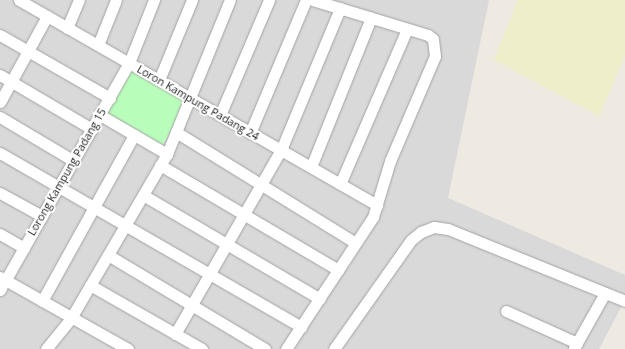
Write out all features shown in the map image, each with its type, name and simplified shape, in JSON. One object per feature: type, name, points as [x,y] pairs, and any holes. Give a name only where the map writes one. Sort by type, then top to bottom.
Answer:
[{"type":"street","name":"Loron Kampung Padang 24","points":[[19,0],[376,205]]},
{"type":"street","points":[[67,28],[79,0]]},
{"type":"street","points":[[98,45],[116,0]]},
{"type":"street","name":"Lorong Kampung Padang 15","points":[[2,284],[129,63],[154,0]]},
{"type":"street","points":[[159,80],[192,0]]},
{"type":"street","points":[[49,348],[71,318],[167,154],[230,0]]},
{"type":"street","points":[[220,115],[269,0]]},
{"type":"street","points":[[250,133],[306,0]]},
{"type":"street","points":[[286,349],[373,217],[390,161],[435,56],[433,39],[407,29],[313,0]]},
{"type":"street","points":[[175,334],[281,150],[340,8]]},
{"type":"street","points":[[0,102],[29,52],[47,16]]},
{"type":"street","points":[[311,167],[371,18]]},
{"type":"street","points":[[340,184],[407,29]]},
{"type":"street","points":[[0,35],[110,98]]},
{"type":"street","points":[[0,75],[92,129]]},
{"type":"street","points":[[100,115],[167,154]]},
{"type":"street","points":[[0,117],[74,161]]},
{"type":"street","points":[[176,132],[356,243]]},
{"type":"street","points":[[42,301],[134,135]]},
{"type":"street","points":[[0,153],[301,327]]},
{"type":"street","points":[[160,165],[338,270]]},
{"type":"street","points":[[0,193],[42,216]]},
{"type":"street","points":[[143,195],[320,299]]},
{"type":"street","points":[[334,349],[411,240],[421,232],[434,227],[448,229],[625,302]]},
{"type":"street","points":[[0,234],[24,248]]},
{"type":"street","points":[[108,255],[265,349]]},
{"type":"street","points":[[2,284],[42,301],[128,349]]},
{"type":"street","points":[[90,285],[202,349]]},
{"type":"street","points":[[506,311],[575,346],[605,293]]},
{"type":"shaded area","points":[[0,0],[489,0],[448,198],[625,275],[625,300],[599,349],[0,349]]},
{"type":"green space","points":[[518,0],[625,0],[625,56],[599,116],[494,60]]},
{"type":"green space","points":[[129,63],[190,98],[160,150],[99,115]]}]
